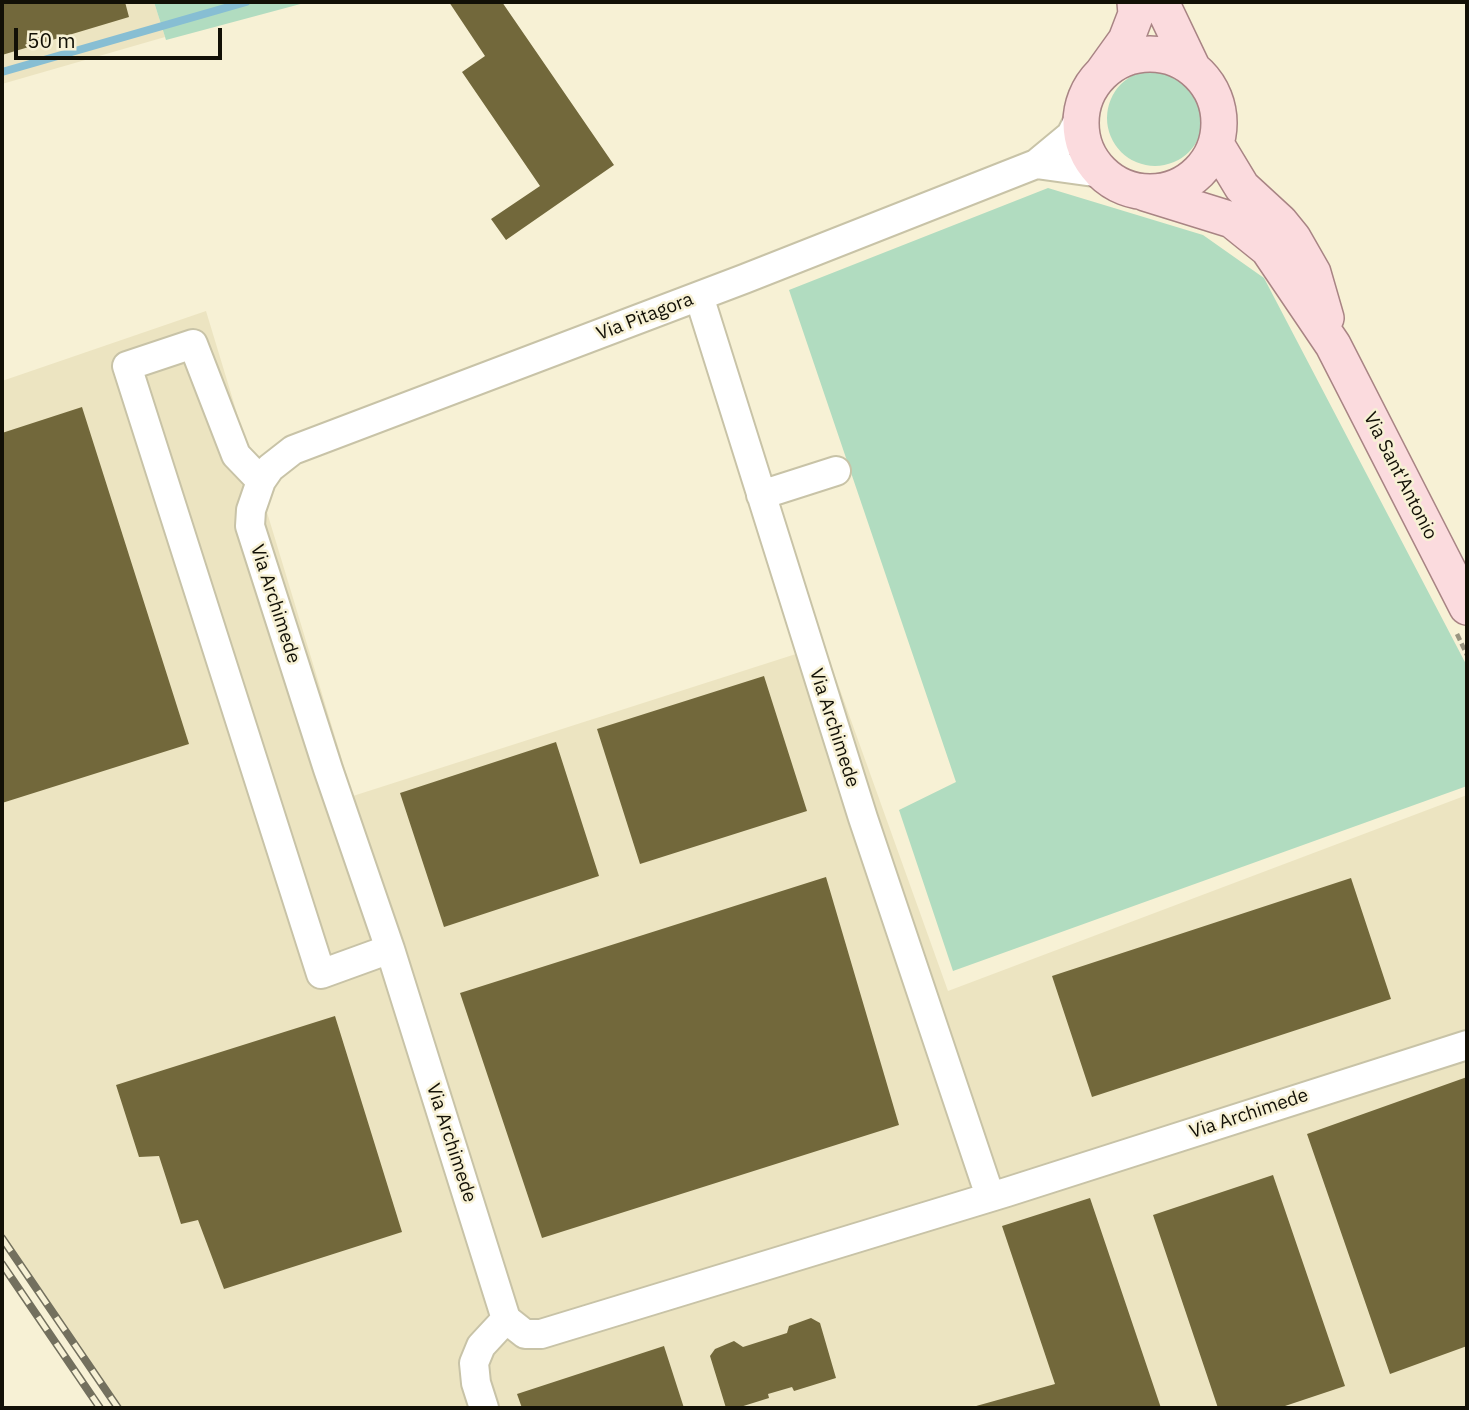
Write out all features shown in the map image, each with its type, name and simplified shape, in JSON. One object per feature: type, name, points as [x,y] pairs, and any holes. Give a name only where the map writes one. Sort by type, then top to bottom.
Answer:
[{"type":"main road","points":[[1101,173],[1084,146],[1081,115],[1092,84],[1126,40],[1136,13],[1135,2]]},
{"type":"main road","points":[[1161,2],[1193,69]]},
{"type":"main road","points":[[1103,72],[1119,61],[1139,55],[1159,54],[1178,60],[1193,69],[1205,80],[1213,95],[1219,127],[1216,144],[1203,168],[1181,186],[1164,192],[1145,193]]},
{"type":"main road","name":"Via Sant'Antonio","points":[[1216,144],[1242,187],[1280,222],[1293,238],[1312,273],[1333,345],[1461,619]]},
{"type":"main road","name":"Via Sant'Antonio","points":[[1101,173],[1122,186],[1232,220],[1268,249],[1333,345]]},
{"type":"street","name":"Via Pitagora","points":[[261,481],[281,458],[293,450],[1037,164],[1071,135],[1081,115]]},
{"type":"street","name":"Via Pitagora","points":[[1037,164],[1101,173]]},
{"type":"street","name":"Via Archimede","points":[[699,296],[863,818],[990,1196]]},
{"type":"street","points":[[261,481],[236,455],[193,344],[127,366],[321,974],[390,949]]},
{"type":"street","points":[[761,495],[836,471]]},
{"type":"street","name":"Via Archimede","points":[[261,481],[253,502],[250,526],[328,769],[390,949],[506,1319],[525,1334],[541,1334],[1467,1045]]},
{"type":"street","points":[[485,1408],[476,1383],[474,1363],[481,1346],[506,1319]]},
{"type":"path","points":[[1461,619],[1467,655]]},
{"type":"shaded area","points":[[2,2],[154,2],[165,37],[2,84]]},
{"type":"shaded area","points":[[206,311],[353,796],[824,645],[948,991],[1467,795],[1467,1408],[119,1408],[2,1238],[2,381]]},
{"type":"green space","points":[[154,2],[308,2],[166,40]]},
{"type":"green space","points":[[1155,70],[1173,74],[1189,84],[1199,100],[1203,118],[1199,136],[1189,152],[1173,162],[1155,166],[1137,162],[1121,152],[1111,136],[1107,118],[1111,100],[1121,84],[1137,74]]},
{"type":"green space","points":[[1048,188],[1203,235],[1264,278],[1467,666],[1467,786],[953,971],[899,810],[956,782],[789,290]]},
{"type":"building","points":[[2,2],[125,2],[129,17],[2,55]]},
{"type":"building","points":[[449,2],[502,2],[614,165],[506,240],[491,219],[540,186],[462,72],[485,56]]},
{"type":"building","points":[[82,407],[189,744],[2,803],[2,433]]},
{"type":"building","points":[[764,676],[807,811],[640,864],[597,729]]},
{"type":"building","points":[[556,742],[599,876],[444,927],[400,793]]},
{"type":"building","points":[[826,877],[899,1125],[542,1238],[460,993]]},
{"type":"building","points":[[1351,878],[1391,999],[1092,1097],[1052,976]]},
{"type":"building","points":[[335,1016],[402,1232],[224,1289],[198,1220],[181,1224],[159,1156],[139,1157],[116,1085]]},
{"type":"building","points":[[1467,1077],[1467,1346],[1390,1374],[1307,1134]]},
{"type":"building","points":[[1273,1175],[1345,1386],[1279,1408],[1218,1408],[1153,1215]]},
{"type":"building","points":[[1090,1198],[1161,1408],[969,1408],[1055,1384],[1002,1226]]},
{"type":"building","points":[[811,1318],[820,1323],[836,1378],[794,1391],[792,1387],[768,1394],[769,1398],[737,1408],[726,1408],[710,1356],[715,1349],[734,1341],[743,1347],[787,1333],[789,1326]]},
{"type":"building","points":[[664,1346],[684,1408],[522,1408],[517,1394]]},
{"type":"waterway","points":[[2,72],[246,2]]},
{"type":"railway","points":[[2,1238],[118,1408]]},
{"type":"railway","points":[[2,1264],[100,1408]]}]
